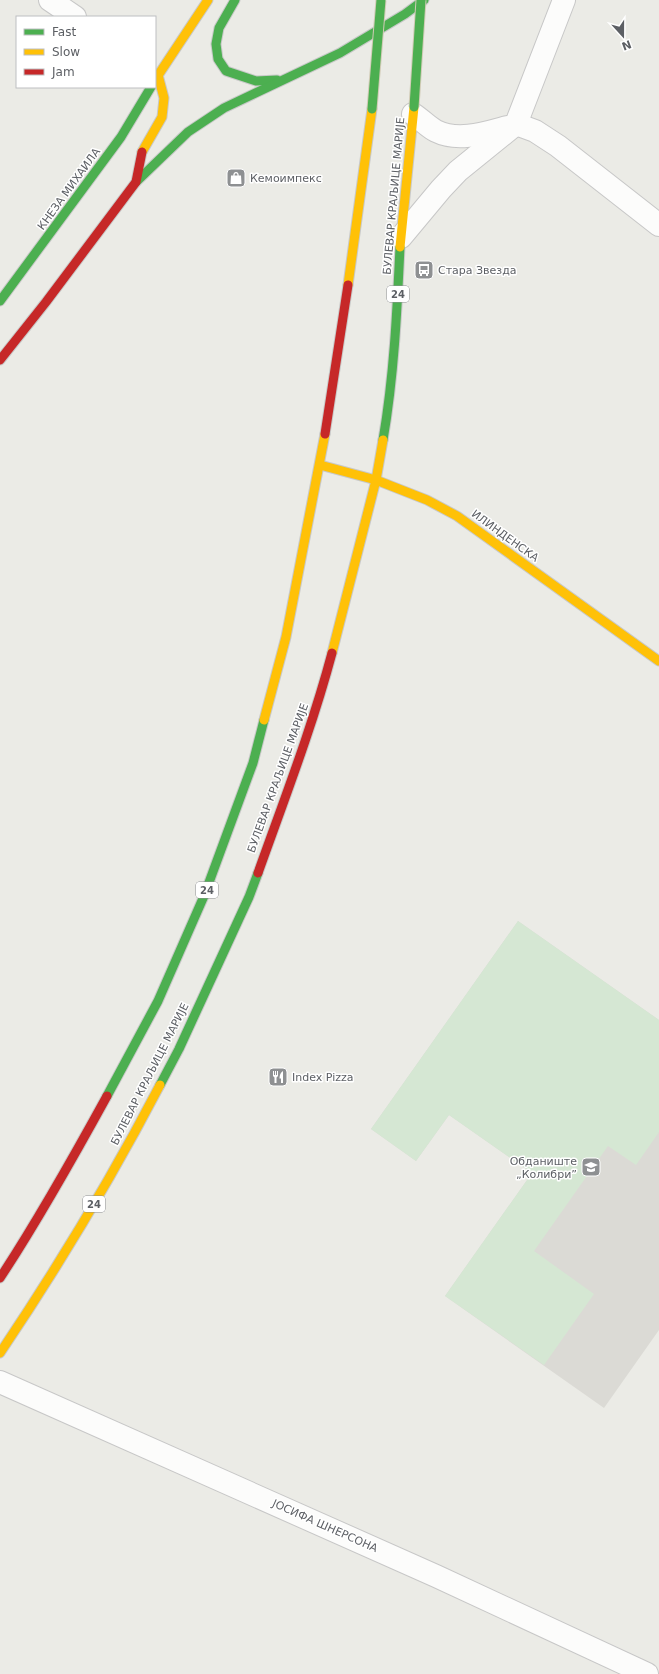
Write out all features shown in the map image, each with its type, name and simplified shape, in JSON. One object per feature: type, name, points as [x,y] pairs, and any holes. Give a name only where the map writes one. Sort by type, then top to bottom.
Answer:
[{"type":"main road","name":"КНЕЗА МИХАИЛА","points":[[156,78],[208,0]]},
{"type":"main road","points":[[235,0],[219,28],[216,44],[218,59],[226,71],[256,81],[282,80]]},
{"type":"main road","name":"24","points":[[0,1278],[21,1246],[81,1144],[158,1001],[204,896],[253,764],[270,705],[286,637],[304,537],[320,465],[356,237],[372,109],[381,0]]},
{"type":"main road","points":[[0,360],[46,302],[136,182],[188,132],[224,108],[340,53],[423,0]]},
{"type":"main road","name":"24","points":[[414,111],[423,0]]},
{"type":"main road","points":[[136,182],[141,153],[162,117],[164,98],[156,81]]},
{"type":"main road","name":"КНЕЗА МИХАИЛА","points":[[0,301],[38,252],[121,137],[150,88]]},
{"type":"main road","name":"БУЛЕВАР КРАЉИЦЕ МАРИЈЕ","points":[[0,1353],[58,1262],[137,1130],[179,1048],[249,897],[294,775],[317,706],[376,480],[390,398],[401,237],[414,111]]},
{"type":"main road","name":"ИЛИНДЕНСКА","points":[[320,465],[376,480],[427,500],[457,516],[659,662]]},
{"type":"street","points":[[50,0],[73,16]]},
{"type":"street","points":[[401,237],[458,171],[516,124],[564,0]]},
{"type":"street","points":[[414,111],[436,131],[452,136],[467,136],[516,124],[535,131],[558,146],[659,225]]},
{"type":"street","name":"ЈОСИФА ШНЕРСОНА","points":[[0,1382],[436,1576],[648,1674]]},
{"type":"shaded area","name":"Обданиште „Колибри”","points":[[518,921],[659,1020],[659,1330],[604,1408],[445,1296],[532,1173],[449,1115],[416,1161],[371,1129]]},
{"type":"green space","name":"Обданиште „Колибри”","points":[[518,921],[659,1020],[659,1132],[636,1165],[608,1146],[534,1251],[594,1294],[544,1365],[445,1296],[532,1173],[449,1115],[416,1161],[371,1129]]},
{"type":"traffic: fast","points":[[235,0],[219,28],[216,44],[218,59],[226,71],[256,81],[277,80]]},
{"type":"traffic: fast","points":[[372,109],[381,0]]},
{"type":"traffic: fast","points":[[414,107],[421,0]]},
{"type":"traffic: fast","points":[[136,182],[188,132],[224,108],[340,53],[405,14],[424,0]]},
{"type":"traffic: fast","points":[[0,301],[121,137],[150,88]]},
{"type":"traffic: fast","points":[[383,440],[392,368],[400,247]]},
{"type":"traffic: fast","points":[[107,1096],[158,1001],[204,896],[253,763],[264,720]]},
{"type":"traffic: fast","points":[[160,1085],[179,1049],[249,897],[258,873]]},
{"type":"traffic: slow","points":[[156,78],[208,0]]},
{"type":"traffic: slow","points":[[142,152],[162,117],[164,98],[158,75]]},
{"type":"traffic: slow","points":[[400,247],[414,107]]},
{"type":"traffic: slow","points":[[348,285],[372,109]]},
{"type":"traffic: slow","points":[[264,720],[286,637],[325,434]]},
{"type":"traffic: slow","points":[[332,653],[376,480],[383,440]]},
{"type":"traffic: slow","points":[[320,465],[376,480],[427,500],[457,516],[659,661]]},
{"type":"traffic: slow","points":[[0,1353],[43,1288],[84,1221],[123,1154],[160,1085]]},
{"type":"traffic: jam","points":[[0,360],[46,302],[136,182],[142,152]]},
{"type":"traffic: jam","points":[[325,434],[348,285]]},
{"type":"traffic: jam","points":[[258,873],[307,736],[332,653]]},
{"type":"traffic: jam","points":[[0,1278],[42,1211],[107,1096]]},
{"type":"place","name":"Кемоимпекс","points":[[236,178]]},
{"type":"place","name":"Стара Звезда","points":[[424,270]]},
{"type":"place","name":"Index Pizza","points":[[278,1077]]},
{"type":"place","name":"Обданиште „Колибри”","points":[[591,1167]]}]
